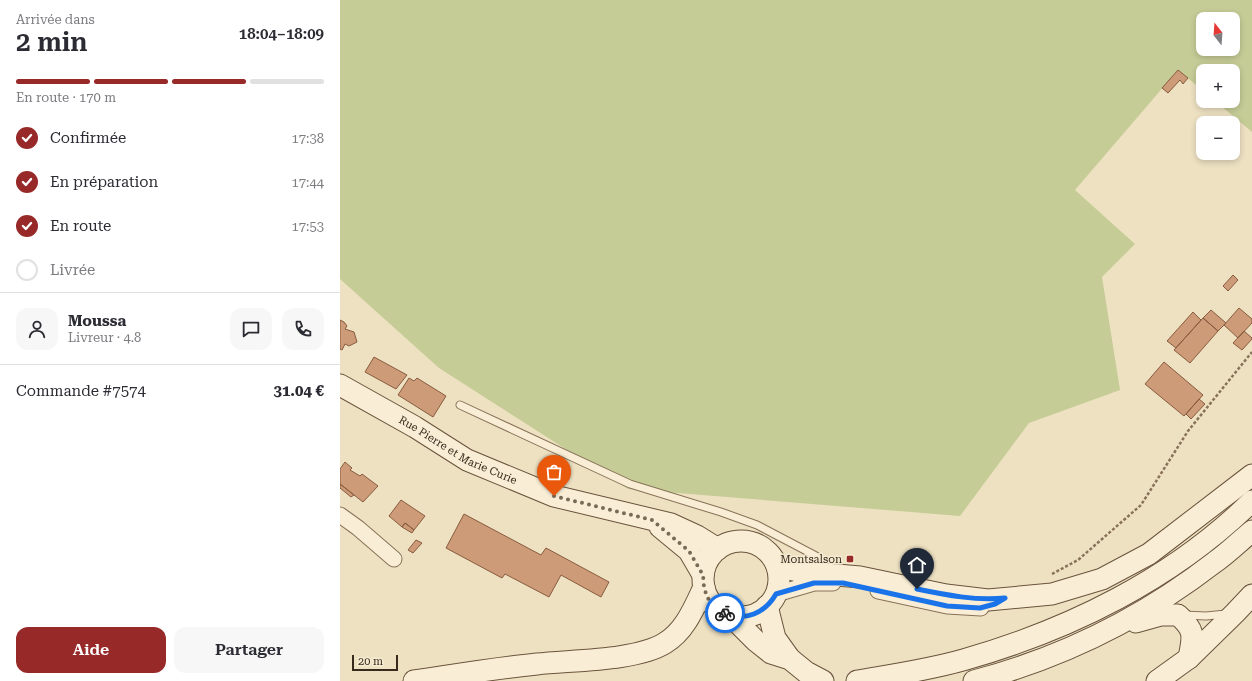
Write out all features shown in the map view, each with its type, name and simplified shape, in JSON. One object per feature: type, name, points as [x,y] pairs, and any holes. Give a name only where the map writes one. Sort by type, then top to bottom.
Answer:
[{"type":"main road","name":"Rue Pierre et Marie Curie","points":[[340,385],[415,427],[467,460],[554,496],[671,524],[718,548]]},
{"type":"main road","points":[[777,566],[802,572],[860,577],[946,595],[988,600],[1052,594],[1102,579],[1149,554],[1252,474]]},
{"type":"main road","points":[[856,681],[914,672],[962,660],[1020,642],[1074,620],[1137,588],[1195,550],[1240,513],[1252,501]]},
{"type":"main road","points":[[414,681],[490,669],[613,658],[645,652],[664,644],[677,635],[692,612],[703,581],[706,565],[711,556],[718,548],[729,543],[740,541],[752,543],[762,548],[771,556],[777,566],[778,585],[772,600],[760,612],[750,616],[731,616],[721,612],[707,597],[703,581],[689,551],[652,520]]},
{"type":"main road","points":[[974,681],[1002,674],[1070,648],[1118,624],[1168,595],[1215,562],[1252,531]]},
{"type":"main road","points":[[1157,681],[1189,658],[1236,613],[1252,595]]},
{"type":"main road","points":[[772,600],[775,638],[790,660]]},
{"type":"main road","points":[[1118,624],[1144,620],[1161,615],[1178,615],[1191,629],[1192,641],[1189,658]]},
{"type":"main road","points":[[731,616],[756,641],[771,653],[790,660],[806,672],[823,681]]},
{"type":"street","points":[[340,515],[358,528],[394,559]]},
{"type":"street","points":[[772,600],[814,583],[843,583],[947,606],[980,608],[995,604],[1005,598]]},
{"type":"lane","points":[[460,405],[630,484],[721,512],[757,525],[818,557],[827,574]]},
{"type":"lane","points":[[1178,615],[1206,616],[1236,613]]},
{"type":"path","points":[[1051,574],[1078,560],[1141,505],[1188,431],[1252,352]]},
{"type":"green space","points":[[340,0],[1252,0],[1252,132],[1240,122],[1240,116],[1233,116],[1223,108],[1240,108],[1240,64],[1196,64],[1196,85],[1178,70],[1075,190],[1135,244],[1102,277],[1120,390],[1029,423],[960,516],[628,489],[439,368],[340,279]]},
{"type":"building","points":[[1178,70],[1188,78],[1183,84],[1180,80],[1168,93],[1162,88]]},
{"type":"building","points":[[1233,275],[1238,280],[1228,291],[1223,286]]},
{"type":"building","points":[[1239,308],[1252,319],[1252,323],[1238,338],[1224,325]]},
{"type":"building","points":[[1211,310],[1226,323],[1218,331],[1203,318]]},
{"type":"building","points":[[1193,312],[1201,320],[1176,348],[1167,341]]},
{"type":"building","points":[[1203,318],[1218,331],[1190,363],[1174,350]]},
{"type":"building","points":[[340,320],[347,326],[345,329],[354,332],[357,342],[349,346],[345,344],[342,350],[340,349]]},
{"type":"building","points":[[1244,331],[1252,339],[1242,350],[1233,343]]},
{"type":"building","points":[[374,357],[407,375],[396,389],[365,372]]},
{"type":"building","points":[[1164,362],[1203,395],[1184,416],[1145,384]]},
{"type":"building","points":[[409,378],[414,381],[417,378],[446,396],[433,417],[398,395]]},
{"type":"building","points":[[1199,399],[1205,404],[1191,419],[1186,414]]},
{"type":"building","points":[[345,462],[352,468],[350,470],[360,476],[362,474],[378,486],[363,502],[340,484],[340,469]]},
{"type":"building","points":[[340,484],[354,495],[351,497],[340,488]]},
{"type":"building","points":[[401,500],[425,516],[414,530],[405,523],[402,527],[389,516]]},
{"type":"building","points":[[464,514],[541,555],[546,548],[609,582],[601,597],[561,575],[549,597],[505,574],[502,578],[446,548]]},
{"type":"building","points":[[405,523],[414,530],[412,533],[402,527]]},
{"type":"building","points":[[416,540],[422,543],[413,553],[408,550]]},
{"type":"way so far","points":[[554,496],[652,520],[689,551],[703,575],[707,597],[713,605],[721,612],[725,613]]},
{"type":"place","name":"Montsalson","points":[[850,559]]},
{"type":"route","points":[[725,613],[731,616],[750,616],[760,612],[767,606],[776,594],[814,583],[843,583],[947,606],[980,608],[995,604],[1005,598],[988,600],[946,595],[917,589]]}]
